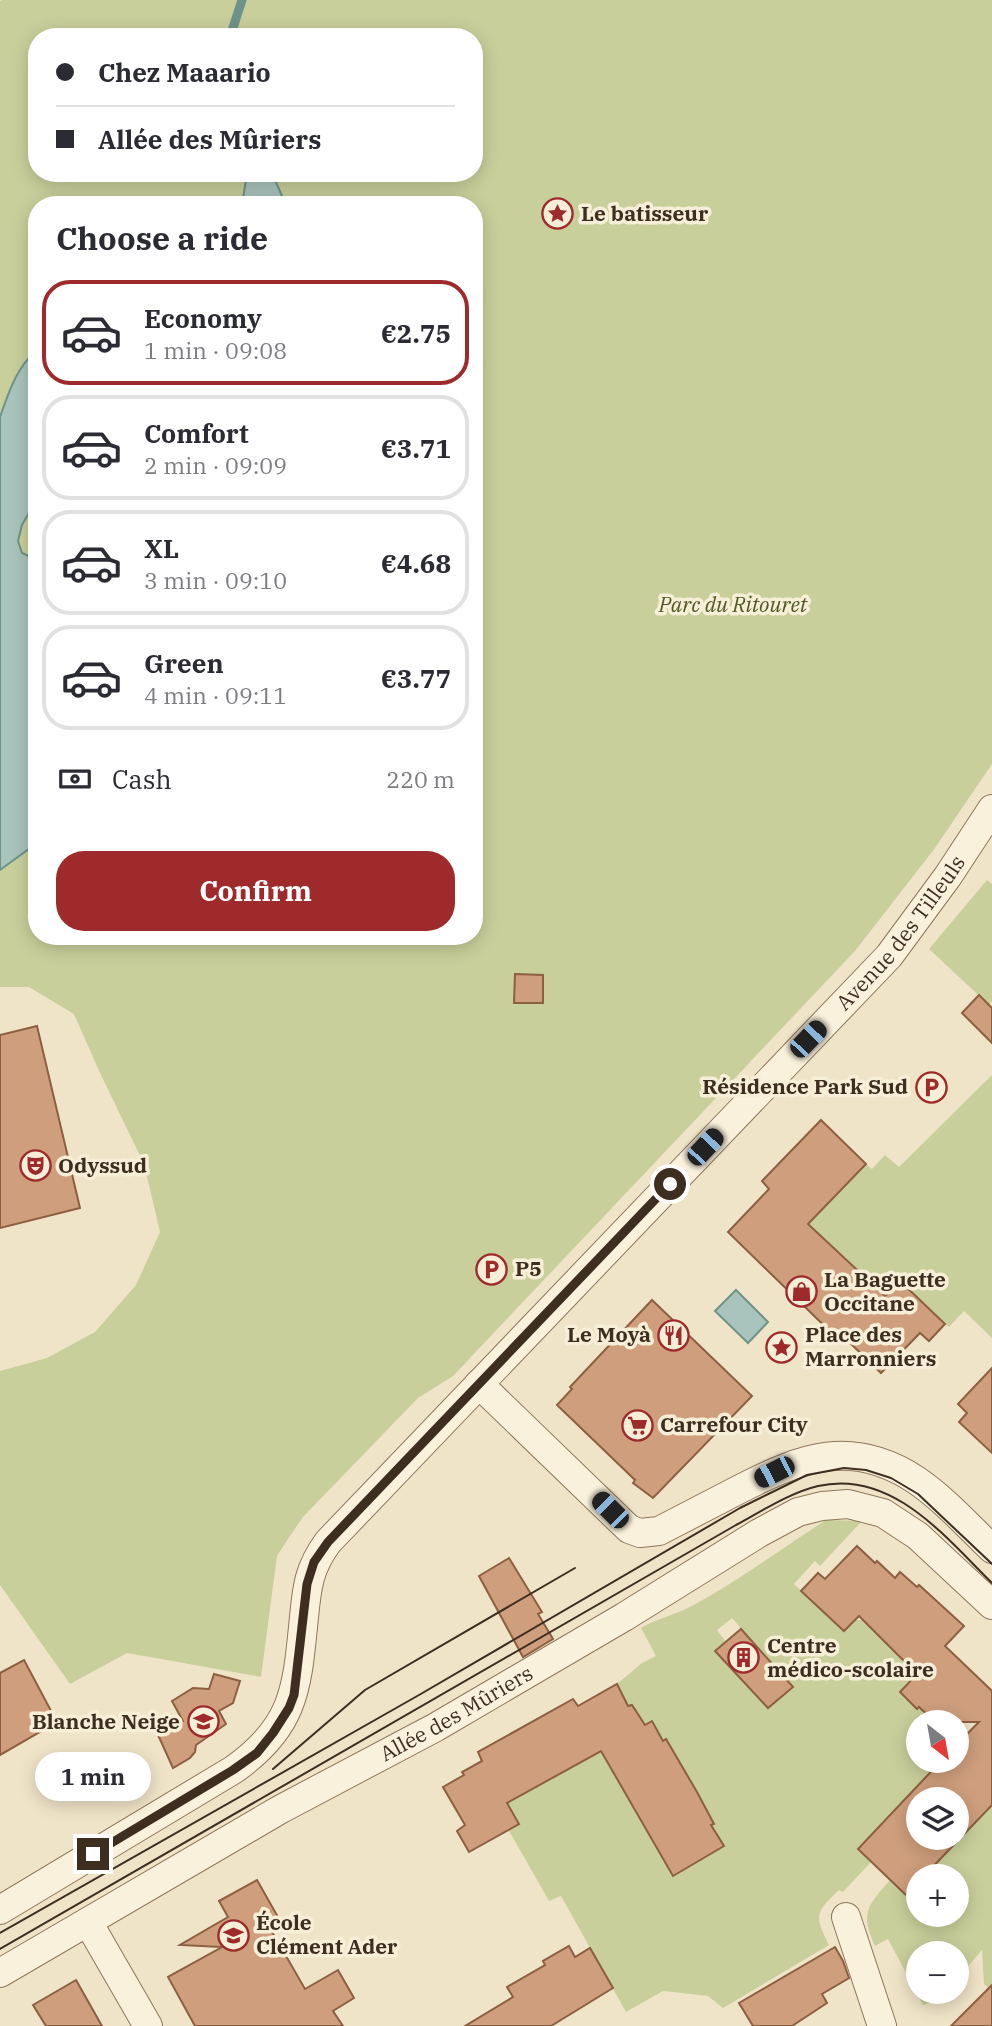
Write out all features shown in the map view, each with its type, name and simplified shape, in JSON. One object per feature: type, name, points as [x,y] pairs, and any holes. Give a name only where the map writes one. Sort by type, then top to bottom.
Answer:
[{"type":"street","name":"Avenue des Tilleuls","points":[[0,1910],[257,1753],[283,1719],[294,1695],[307,1584],[314,1562],[328,1542],[888,956],[948,876],[992,809]]},
{"type":"street","points":[[479,1384],[629,1529],[648,1533],[659,1531],[774,1472],[817,1457],[851,1457],[881,1463],[909,1476],[930,1490],[992,1549]]},
{"type":"street","name":"Allée des Mûriers","points":[[0,1973],[291,1803],[436,1727],[625,1617],[784,1519],[810,1508],[848,1504],[883,1513],[918,1536],[992,1605]]},
{"type":"street","points":[[846,1917],[879,2025]]},
{"type":"street","points":[[88,1922],[148,2026]]},
{"type":"green space","name":"Parc du Ritouret","points":[[992,0],[992,764],[935,848],[855,951],[453,1376],[418,1398],[303,1517],[277,1556],[261,1677],[127,1653],[70,1684],[0,1585],[0,1371],[47,1358],[95,1332],[136,1285],[160,1232],[144,1164],[74,1014],[29,987],[0,987],[0,1]]},
{"type":"green space","points":[[987,880],[992,884],[992,1001],[989,1005],[929,949]]},
{"type":"green space","points":[[992,1075],[992,1338],[964,1311],[949,1327],[900,1281],[884,1297],[808,1224],[866,1164],[872,1169],[885,1155],[899,1167]]},
{"type":"green space","points":[[826,1520],[862,1521],[820,1566],[815,1561],[794,1584],[844,1631],[855,1620],[867,1620],[885,1641],[920,1671],[900,1692],[922,1710],[906,1710],[906,1773],[930,1773],[917,1787],[906,1787],[906,1798],[858,1848],[871,1862],[843,1892],[839,1890],[821,1910],[819,1920],[829,1945],[723,2008],[708,1996],[663,1991],[626,2012],[561,1896],[549,1901],[508,1829],[518,1823],[507,1803],[601,1751],[672,1875],[724,1846],[711,1825],[714,1823],[666,1740],[663,1741],[652,1721],[645,1724],[632,1705],[628,1706],[617,1684],[642,1663],[656,1656],[641,1628],[684,1610],[742,1576]],"holes":[[[732,1618],[774,1667],[778,1662],[785,1668],[781,1674],[793,1686],[768,1708],[716,1651],[726,1642],[717,1630]]]},
{"type":"green space","points":[[992,1805],[992,1992],[984,1984],[982,1950],[969,1965],[969,1941],[906,1941],[906,1973],[888,1939],[875,1946],[868,1925],[868,1910],[890,1880],[906,1895],[906,1927],[969,1927],[969,1864],[935,1864],[949,1850],[969,1850],[969,1829]]},
{"type":"water","points":[[246,182],[276,182],[282,196],[243,196]]},
{"type":"water","points":[[28,359],[28,515],[18,541],[22,553],[28,556],[28,850],[0,870],[0,417]]},
{"type":"water","points":[[736,1290],[768,1322],[748,1343],[715,1311]]},
{"type":"building","points":[[515,974],[543,975],[543,1003],[514,1003]]},
{"type":"building","points":[[979,995],[992,1008],[992,1043],[962,1013]]},
{"type":"building","name":"Odyssud","points":[[37,1026],[80,1208],[0,1228],[0,1035]]},
{"type":"building","points":[[821,1120],[866,1164],[808,1224],[885,1296],[900,1281],[945,1324],[929,1341],[920,1333],[881,1373],[846,1339],[842,1343],[728,1232],[769,1189],[762,1181]]},
{"type":"building","name":"Carrefour City","points":[[652,1300],[752,1396],[653,1498],[633,1483],[635,1480],[557,1405],[572,1389],[570,1387]]},
{"type":"building","points":[[992,1368],[992,1453],[959,1422],[967,1413],[958,1404]]},
{"type":"building","points":[[857,1546],[895,1578],[900,1572],[917,1587],[919,1585],[964,1626],[945,1646],[992,1691],[992,1805],[969,1829],[969,1787],[917,1787],[930,1773],[970,1773],[970,1731],[979,1722],[970,1722],[970,1710],[917,1709],[900,1692],[917,1674],[859,1616],[844,1631],[801,1591],[818,1573],[825,1579]]},
{"type":"building","points":[[509,1558],[542,1612],[538,1614],[553,1639],[523,1657],[479,1576]]},
{"type":"building","name":"Centre médico-scolaire","points":[[741,1629],[793,1687],[768,1708],[715,1651]]},
{"type":"building","points":[[24,1660],[57,1722],[0,1755],[0,1673]]},
{"type":"building","name":"Blanche Neige","points":[[214,1674],[240,1681],[233,1703],[219,1711],[226,1724],[196,1745],[190,1758],[173,1768],[158,1735],[183,1721],[172,1701],[193,1688],[209,1689]]},
{"type":"building","points":[[617,1684],[628,1706],[632,1705],[645,1725],[652,1721],[663,1741],[666,1739],[724,1846],[673,1876],[601,1751],[507,1803],[519,1824],[469,1852],[457,1831],[465,1825],[443,1787],[482,1761],[478,1752],[573,1699],[578,1706]]},
{"type":"building","points":[[906,1798],[906,1850],[949,1850],[935,1864],[906,1864],[906,1895],[858,1849]]},
{"type":"building","points":[[257,1880],[278,1917],[267,1923],[305,1989],[338,1970],[354,1998],[333,2011],[343,2026],[195,2026],[168,1977],[222,1947],[180,1945],[228,1917],[219,1901]]},
{"type":"building","points":[[569,1946],[575,1957],[590,1948],[613,1988],[551,2026],[465,2026],[513,1997],[507,1987],[545,1965],[543,1961]]},
{"type":"building","points":[[835,1947],[849,1978],[822,1994],[827,2003],[792,2026],[753,2026],[739,2003]]},
{"type":"building","points":[[76,1980],[102,2026],[46,2026],[33,2005]]},
{"type":"building","points":[[992,1985],[992,2026],[951,2026]]},
{"type":"waterway","points":[[233,28],[242,0]]},
{"type":"tram line","points":[[0,1933],[419,1695],[740,1508],[807,1475],[844,1468],[866,1470],[891,1478],[918,1494],[992,1564]]},
{"type":"tram line","points":[[0,1949],[736,1525],[807,1489],[845,1483],[870,1488],[893,1497],[936,1528],[992,1583]]},
{"type":"tram line","points":[[273,1769],[365,1690],[575,1568]]},
{"type":"place","name":"Le batisseur","points":[[558,214]]},
{"type":"place","name":"Résidence Park Sud","points":[[931,1087]]},
{"type":"place","name":"Odyssud","points":[[35,1166]]},
{"type":"place","name":"P5","points":[[492,1269]]},
{"type":"place","name":"La Baguette Occitane","points":[[801,1292]]},
{"type":"place","name":"Le Moyà","points":[[674,1335]]},
{"type":"place","name":"Place des Marronniers","points":[[782,1347]]},
{"type":"place","name":"Carrefour City","points":[[637,1425]]},
{"type":"place","name":"Centre médico-scolaire","points":[[744,1658]]},
{"type":"place","name":"Blanche Neige","points":[[203,1722]]},
{"type":"place","name":"École Clément Ader","points":[[233,1935]]},
{"type":"route","points":[[93,1854],[257,1753],[283,1719],[294,1695],[307,1584],[314,1562],[328,1542],[670,1184]]}]
